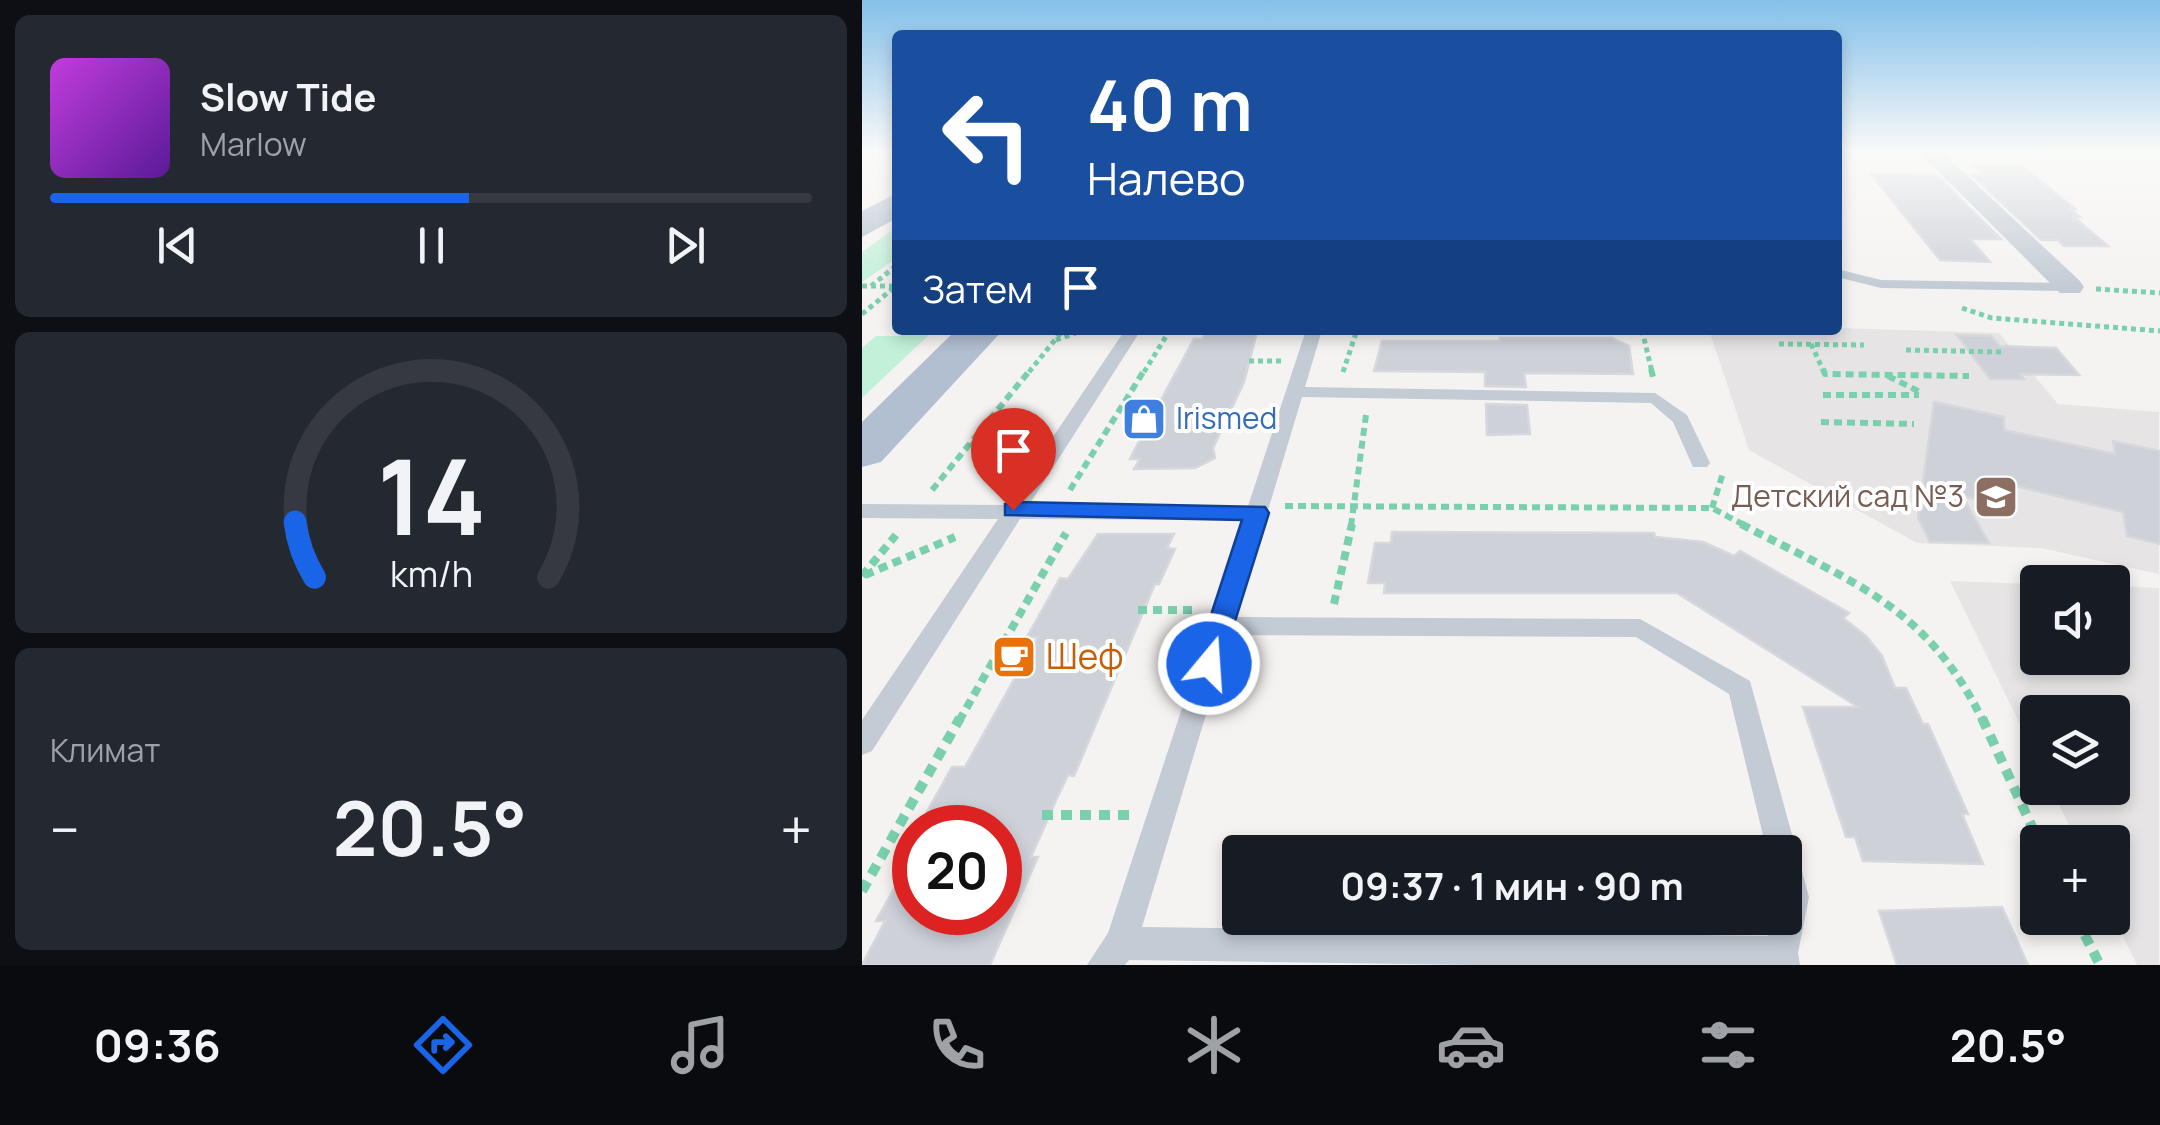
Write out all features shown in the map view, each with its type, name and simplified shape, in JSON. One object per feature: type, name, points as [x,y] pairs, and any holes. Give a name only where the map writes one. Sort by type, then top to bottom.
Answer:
[{"type":"main road","points":[[862,228],[892,207]]},
{"type":"main road","points":[[862,450],[976,335]]},
{"type":"street","points":[[1977,197],[2070,287]]},
{"type":"lane","points":[[1842,274],[1880,284],[2070,287]]},
{"type":"lane","points":[[862,743],[1131,335]]},
{"type":"lane","points":[[1312,335],[1113,954],[1782,959]]},
{"type":"lane","points":[[1295,392],[1655,398],[1681,419],[1700,464]]},
{"type":"lane","points":[[862,510],[1258,509]]},
{"type":"lane","points":[[1224,618],[1329,627],[1640,628],[1741,688],[1778,835]]},
{"type":"path","points":[[870,286],[892,269]]},
{"type":"path","points":[[862,286],[892,286]]},
{"type":"path","points":[[1941,286],[1958,306],[1992,318],[2160,331]]},
{"type":"path","points":[[2070,287],[2160,293]]},
{"type":"path","points":[[862,314],[892,289]]},
{"type":"path","points":[[862,576],[1059,335]]},
{"type":"path","points":[[1055,340],[1070,335]]},
{"type":"path","points":[[862,891],[1167,335]]},
{"type":"path","points":[[1336,393],[1355,335]]},
{"type":"path","points":[[1645,335],[1655,398]]},
{"type":"path","points":[[1779,344],[1864,345]]},
{"type":"path","points":[[1811,344],[1824,374],[1969,376]]},
{"type":"path","points":[[1906,350],[2004,352]]},
{"type":"path","points":[[1823,395],[1921,394],[1884,374]]},
{"type":"path","points":[[1329,627],[1356,506],[1366,394]]},
{"type":"path","points":[[1821,422],[1914,424]]},
{"type":"path","points":[[1221,428],[1284,428]]},
{"type":"path","points":[[1258,509],[1712,508],[1893,604],[1919,624],[1956,672],[2032,825]]},
{"type":"path","points":[[1138,610],[1224,618]]},
{"type":"path","points":[[1042,815],[1161,814]]},
{"type":"path","points":[[2085,935],[2100,965]]},
{"type":"shaded area","name":"Детский сад №3","points":[[1842,328],[1999,333],[2058,404],[2159,412],[2159,574],[2041,548],[1917,543],[1749,450],[1711,335],[1842,335]]},
{"type":"shaded area","points":[[1950,581],[2020,583],[2020,675],[2130,675],[2130,587],[2159,588],[2159,965],[2137,965],[2122,935],[2130,935],[2130,825],[2069,825],[2059,805],[2130,805],[2130,695],[2020,695],[2020,724]]},
{"type":"green space","points":[[892,231],[892,261],[862,282],[862,252]]},
{"type":"green space","points":[[929,335],[862,398],[862,348],[876,336]]},
{"type":"building","points":[[1889,197],[1958,197],[2001,239],[1970,239],[1990,262],[1940,260]]},
{"type":"building","points":[[1995,197],[2060,197],[2080,217],[2074,217],[2108,246],[2064,246],[2058,240],[2041,240]]},
{"type":"building","points":[[1204,335],[1256,335],[1244,382],[1213,448],[1215,458],[1195,468],[1134,469],[1140,459],[1130,459],[1149,422],[1194,339]]},
{"type":"building","points":[[1957,335],[1991,336],[2000,346],[2056,348],[2079,375],[2020,374],[2024,379],[1990,379]]},
{"type":"building","points":[[1612,338],[1629,346],[1633,374],[1524,373],[1526,387],[1485,386],[1485,372],[1374,371],[1382,341]]},
{"type":"building","points":[[1934,402],[2004,417],[2004,430],[2115,454],[2113,441],[2160,451],[2160,544],[2127,536],[2123,512],[2003,483],[2002,506],[1962,496],[1989,543],[1930,542],[1918,518]]},
{"type":"building","points":[[1486,404],[1527,405],[1530,434],[1487,435]]},
{"type":"building","points":[[1392,532],[1654,533],[1655,537],[1703,542],[1734,556],[1740,551],[1849,613],[1843,618],[1866,636],[1882,656],[1895,688],[1906,688],[1923,724],[1928,724],[1968,814],[1962,814],[1983,864],[1863,861],[1855,837],[1846,837],[1803,707],[1858,707],[1677,593],[1384,593],[1385,583],[1368,583],[1375,543],[1391,543]]},
{"type":"building","points":[[1098,534],[1174,534],[1167,548],[1175,549],[1159,584],[1155,584],[1074,776],[1068,775],[1057,798],[1031,857],[1038,857],[1022,893],[1022,805],[931,805],[952,767],[965,767],[1038,637],[1027,637],[1060,578],[1068,579]]},
{"type":"building","points":[[892,892],[892,935],[1003,935],[990,965],[862,965],[885,921],[876,921]]},
{"type":"building","points":[[2002,907],[2028,965],[1897,965],[1879,911]]},
{"type":"place","name":"Irismed","points":[[1144,419]]},
{"type":"place","name":"Детский сад №3","points":[[1996,497]]},
{"type":"place","name":"Шеф","points":[[1014,657]]},
{"type":"route","points":[[1013,510],[1257,513],[1209,664]]}]
